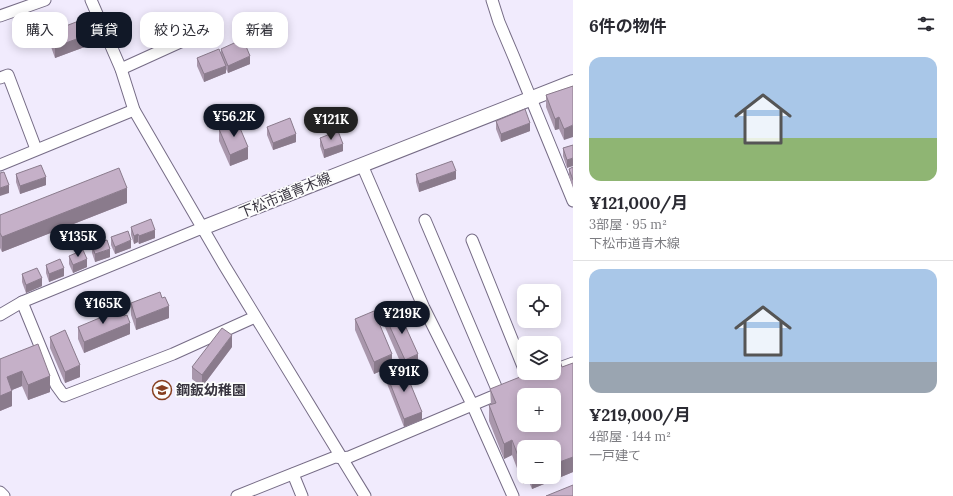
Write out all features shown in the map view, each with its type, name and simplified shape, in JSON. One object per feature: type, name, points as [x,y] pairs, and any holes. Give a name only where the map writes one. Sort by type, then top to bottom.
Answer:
[{"type":"street","points":[[0,16],[44,0]]},
{"type":"street","points":[[91,0],[121,69],[134,110],[255,317],[365,496]]},
{"type":"street","points":[[492,0],[499,22],[573,201]]},
{"type":"street","points":[[121,69],[168,48]]},
{"type":"street","points":[[0,78],[8,75],[36,149]]},
{"type":"street","name":"下松市道青木線","points":[[0,315],[22,302],[202,228],[573,82]]},
{"type":"street","points":[[0,165],[134,110]]},
{"type":"street","points":[[362,165],[424,308],[472,404],[513,496]]},
{"type":"street","points":[[425,220],[499,394]]},
{"type":"street","points":[[472,240],[517,352]]},
{"type":"street","points":[[22,302],[56,385],[64,396],[172,354],[255,317]]},
{"type":"street","points":[[561,367],[573,363]]},
{"type":"street","points":[[237,496],[335,457],[349,457],[511,388]]},
{"type":"street","points":[[293,474],[302,496]]},
{"type":"street","points":[[0,492],[4,496]]},
{"type":"building","points":[[76,22],[76,39],[68,42],[68,25]]},
{"type":"building","points":[[232,44],[232,48],[247,48],[250,56],[228,66],[221,49]]},
{"type":"building","points":[[219,49],[226,66],[204,74],[197,58]]},
{"type":"building","points":[[573,86],[573,125],[564,129],[559,117],[555,119],[546,95]]},
{"type":"building","points":[[525,109],[530,123],[501,134],[496,121]]},
{"type":"building","points":[[290,118],[296,134],[273,143],[267,127]]},
{"type":"building","points":[[237,121],[248,147],[230,155],[219,129]]},
{"type":"building","points":[[338,131],[343,144],[324,150],[320,138]]},
{"type":"building","points":[[573,145],[573,158],[567,160],[563,148]]},
{"type":"building","points":[[452,161],[456,171],[419,184],[416,174]]},
{"type":"building","points":[[41,165],[46,177],[20,186],[16,174]]},
{"type":"building","points":[[573,167],[573,180],[569,169]]},
{"type":"building","points":[[119,168],[127,188],[2,237],[0,233],[0,215]]},
{"type":"building","points":[[4,172],[9,185],[0,188],[0,173]]},
{"type":"building","points":[[151,219],[155,230],[139,236],[138,234],[134,236],[131,227]]},
{"type":"building","points":[[128,231],[131,240],[115,247],[111,237]]},
{"type":"building","points":[[107,240],[110,249],[95,254],[92,245]]},
{"type":"building","points":[[83,250],[87,259],[73,265],[69,256]]},
{"type":"building","points":[[60,259],[64,268],[49,274],[46,265]]},
{"type":"building","points":[[37,268],[42,278],[26,285],[22,274]]},
{"type":"building","points":[[160,292],[162,298],[165,297],[169,306],[136,319],[131,303]]},
{"type":"building","points":[[121,309],[124,316],[127,315],[130,323],[84,342],[78,327]]},
{"type":"building","points":[[398,310],[418,354],[405,360],[385,316]]},
{"type":"building","points":[[374,311],[392,354],[374,362],[355,319]]},
{"type":"building","points":[[222,328],[232,335],[202,375],[192,367]]},
{"type":"building","points":[[65,330],[80,365],[65,372],[50,337]]},
{"type":"building","points":[[38,344],[50,376],[28,385],[22,371],[7,377],[12,391],[0,396],[0,359]]},
{"type":"building","points":[[573,363],[573,457],[561,461],[561,440],[517,440],[517,453],[512,440],[504,444],[489,405],[496,403],[490,389],[517,378],[517,380],[561,380],[561,364],[562,367]]},
{"type":"building","points":[[403,366],[422,412],[404,419],[386,373]]},
{"type":"building","points":[[573,485],[573,496],[546,496]]},
{"type":"place","name":"鋼鈑幼稚園","points":[[162,390]]}]
